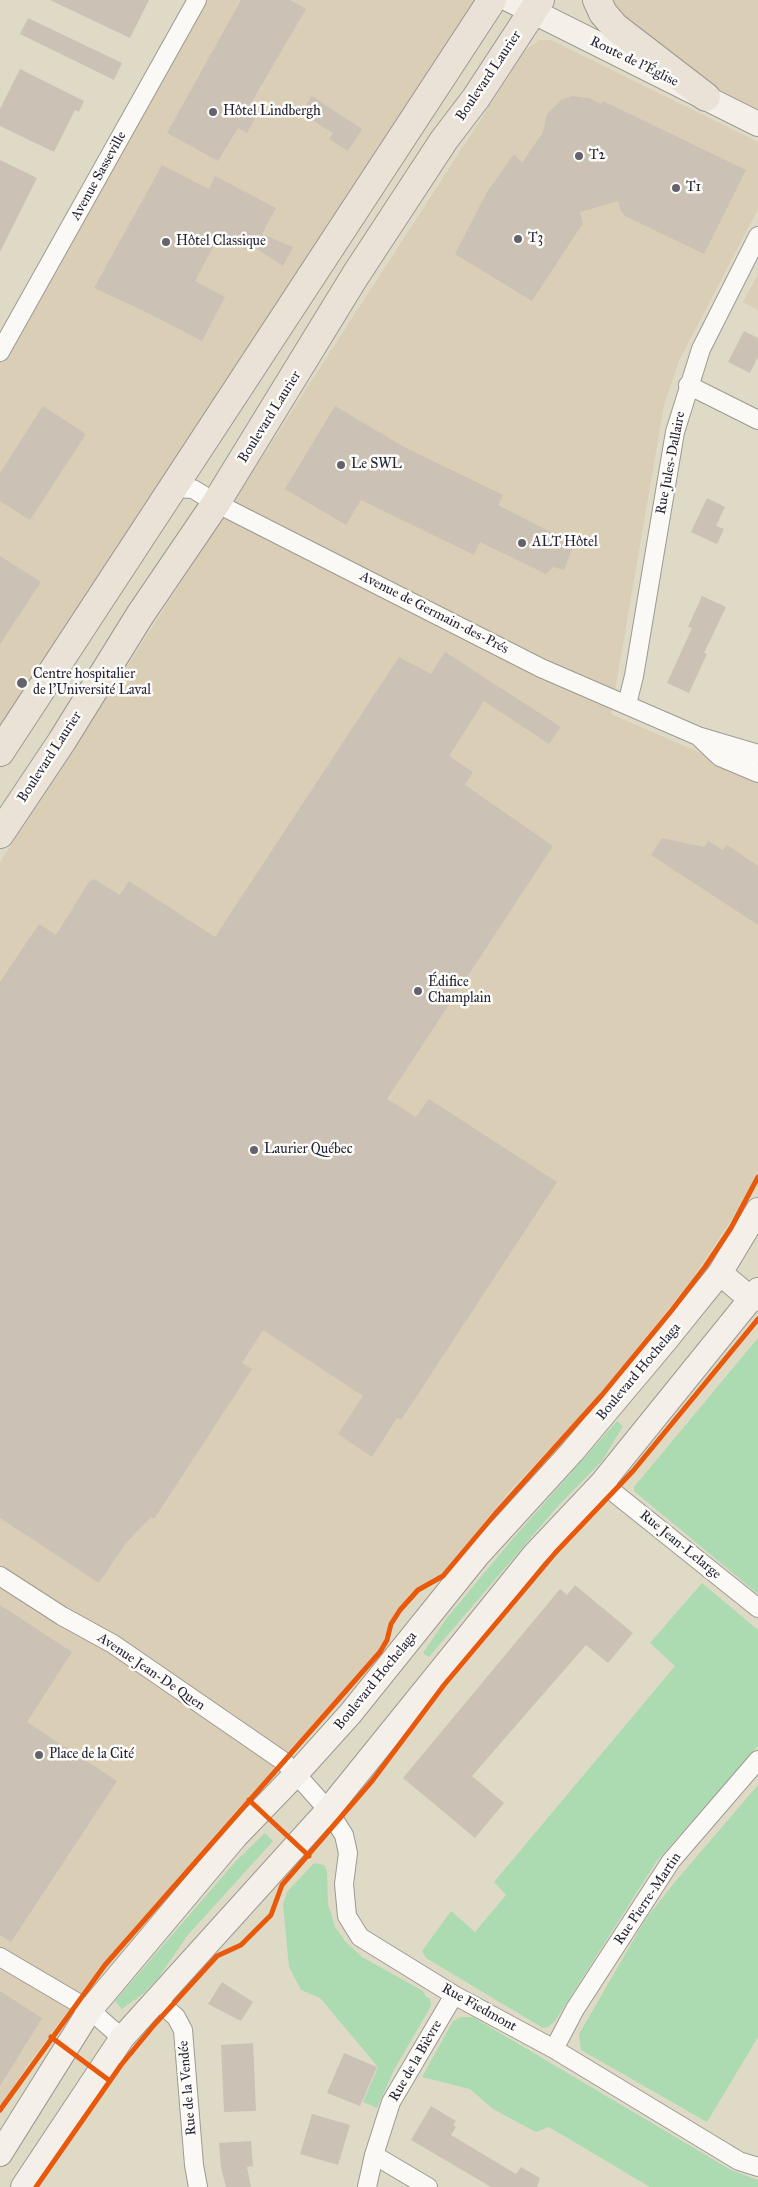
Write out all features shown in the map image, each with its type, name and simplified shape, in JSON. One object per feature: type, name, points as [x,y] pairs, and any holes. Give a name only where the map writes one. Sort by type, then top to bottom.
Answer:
[{"type":"main road","points":[[0,752],[492,0]]},
{"type":"main road","points":[[597,0],[603,13],[615,27],[706,98]]},
{"type":"main road","name":"Route de l'Église","points":[[527,4],[758,124]]},
{"type":"main road","name":"Boulevard Laurier","points":[[0,834],[62,741],[140,615],[216,503],[355,276],[444,140],[476,98],[527,4]]},
{"type":"main road","name":"Boulevard Hochelaga","points":[[0,2154],[90,2010],[236,1836],[296,1774],[350,1714],[477,1556],[579,1445],[720,1272],[758,1210]]},
{"type":"main road","points":[[23,2187],[122,2038],[328,1810],[534,1555],[602,1483],[755,1295],[720,1272]]},
{"type":"street","name":"Avenue Sasseville","points":[[0,352],[197,0]]},
{"type":"street","name":"Rue Jules-Dallaire","points":[[627,704],[634,676],[675,432],[688,385],[700,349],[758,236]]},
{"type":"street","points":[[688,385],[758,420]]},
{"type":"street","name":"Avenue de Germain-des-Prés","points":[[174,488],[194,489],[216,503],[541,668],[698,736],[757,752]]},
{"type":"street","name":"Avenue de Germain-des-Prés","points":[[698,736],[720,757],[758,774]]},
{"type":"street","name":"Rue Jean-Lelarge","points":[[602,1483],[758,1608]]},
{"type":"street","name":"Avenue Jean-De Quen","points":[[0,1576],[62,1616],[113,1644],[283,1762],[296,1774]]},
{"type":"street","name":"Rue Pierre-Martin","points":[[554,2049],[574,2009],[670,1861],[758,1760]]},
{"type":"street","name":"Rue Fiedmont","points":[[296,1774],[328,1810],[344,1835],[348,1853],[344,1884],[347,1916],[360,1937],[454,1995],[554,2049],[739,2161],[758,2167]]},
{"type":"street","points":[[0,1957],[90,2010],[122,2038]]},
{"type":"street","name":"Rue de la Bièvre","points":[[367,2187],[374,2155],[391,2102],[454,1995]]},
{"type":"street","name":"Rue de la Vendée","points":[[157,2000],[176,2017],[183,2030],[194,2165],[198,2187]]},
{"type":"street","points":[[374,2155],[428,2187]]},
{"type":"shaded area","points":[[197,0],[492,0],[0,751],[0,352]]},
{"type":"shaded area","points":[[597,0],[758,0],[758,124]]},
{"type":"shaded area","points":[[539,40],[551,40],[758,142],[758,209],[679,361],[664,405],[611,714],[758,778],[758,1170],[743,1202],[693,1278],[599,1396],[510,1491],[440,1576],[416,1589],[388,1626],[384,1641],[374,1656],[215,1835],[84,1989],[24,2070],[0,2108],[0,862],[525,51]]},
{"type":"shaded area","points":[[758,274],[758,310],[743,302]]},
{"type":"green space","points":[[758,1338],[758,1594],[634,1491],[634,1487]]},
{"type":"green space","points":[[617,1421],[623,1426],[602,1461],[557,1507],[429,1657],[423,1653],[446,1619],[510,1542]]},
{"type":"green space","points":[[702,1583],[758,1630],[758,1746],[656,1862],[555,2021],[548,2027],[543,2028],[426,1958],[422,1951],[451,1911],[475,1932],[506,1895],[494,1882],[675,1666],[650,1643]]},
{"type":"green space","points":[[758,1785],[758,2037],[707,2122],[581,2050],[579,2034],[645,1920],[674,1883]]},
{"type":"green space","points":[[265,1833],[273,1841],[187,1936],[159,1977],[144,1993],[122,2009],[115,2001],[236,1861]]},
{"type":"green space","points":[[314,1863],[324,1865],[327,1871],[328,1904],[335,1927],[345,1941],[362,1957],[423,1991],[427,1998],[430,1998],[431,2005],[394,2070],[377,2108],[363,2102],[378,2067],[320,1998],[301,1990],[289,1967],[283,1904],[287,1892]]},
{"type":"green space","points":[[461,2017],[473,2017],[731,2170],[758,2180],[758,2187],[650,2187],[549,2127],[536,2132],[493,2109],[470,2089],[422,2077],[453,2021]]},
{"type":"building","points":[[50,0],[149,0],[130,38]]},
{"type":"building","points":[[241,0],[290,0],[306,9],[247,110],[256,116],[247,133],[238,128],[218,161],[167,133]]},
{"type":"building","points":[[28,18],[122,63],[114,80],[20,34]]},
{"type":"building","points":[[20,69],[84,101],[79,112],[75,110],[54,152],[0,126],[0,109]]},
{"type":"building","points":[[312,96],[362,129],[348,151],[329,139],[333,133],[301,113]]},
{"type":"building","points":[[572,96],[589,98],[601,104],[603,101],[746,170],[704,254],[625,216],[621,211],[618,201],[580,212],[583,223],[532,301],[455,254],[487,192],[514,154],[522,163],[543,132],[547,114],[561,100]]},
{"type":"building","points":[[0,160],[37,178],[0,252]]},
{"type":"building","points":[[162,165],[209,189],[215,176],[276,208],[262,234],[293,247],[283,266],[254,247],[251,252],[219,236],[195,281],[225,297],[202,341],[94,288]]},
{"type":"building","points":[[744,331],[758,338],[758,357],[750,373],[728,362]]},
{"type":"building","points":[[43,406],[86,434],[30,520],[0,501],[0,473]]},
{"type":"building","points":[[335,406],[404,447],[503,495],[498,505],[574,544],[564,570],[553,567],[546,574],[480,542],[474,555],[361,500],[346,525],[285,489]]},
{"type":"building","points":[[707,498],[725,507],[716,526],[724,529],[717,544],[691,532]]},
{"type":"building","points":[[0,556],[41,582],[0,644]]},
{"type":"building","points":[[702,596],[726,607],[704,653],[707,654],[689,693],[667,683],[692,628],[688,627]]},
{"type":"building","name":"Laurier Québec","points":[[445,652],[561,727],[549,744],[484,701],[449,756],[473,772],[465,785],[553,846],[387,1099],[416,1117],[429,1099],[557,1182],[401,1420],[397,1418],[372,1457],[338,1434],[363,1396],[263,1330],[242,1363],[252,1369],[154,1519],[151,1517],[125,1544],[99,1583],[0,1518],[0,982],[39,924],[56,935],[89,882],[94,879],[120,895],[129,881],[215,937],[399,657],[431,674]]},
{"type":"building","points":[[662,838],[704,847],[708,841],[723,850],[727,845],[758,866],[758,925],[651,855]]},
{"type":"building","points":[[575,1585],[633,1633],[608,1663],[586,1645],[472,1776],[504,1803],[475,1838],[403,1778],[560,1589],[567,1595]]},
{"type":"building","name":"Place de la Cité","points":[[0,1605],[72,1652],[27,1722],[117,1781],[11,1942],[0,1935]]},
{"type":"building","points":[[222,1982],[253,2002],[241,2021],[208,2004]]},
{"type":"building","points":[[0,1991],[42,2018],[0,2086]]},
{"type":"building","points":[[253,2043],[256,2111],[224,2112],[221,2045]]},
{"type":"building","points":[[344,2053],[377,2067],[360,2106],[327,2093]]},
{"type":"building","points":[[431,2106],[456,2121],[453,2125],[456,2127],[451,2135],[516,2174],[521,2167],[540,2178],[537,2187],[491,2187],[411,2140]]},
{"type":"building","points":[[312,2114],[350,2125],[338,2165],[300,2154]]},
{"type":"building","points":[[251,2141],[253,2166],[247,2167],[251,2187],[226,2187],[221,2168],[219,2143]]},
{"type":"cycle path","points":[[0,2110],[105,1965],[380,1652],[387,1640],[391,1624],[400,1610],[418,1590],[443,1576],[495,1514],[602,1395],[672,1310],[705,1267],[731,1228],[758,1177]]},
{"type":"cycle path","points":[[36,2187],[121,2065],[154,2025],[217,1956],[241,1945],[271,1915],[282,1885],[372,1781],[444,1685],[556,1552],[633,1471],[758,1319]]},
{"type":"cycle path","points":[[249,1800],[309,1856]]},
{"type":"cycle path","points":[[51,2037],[110,2081]]},
{"type":"place","name":"Hôtel Lindbergh","points":[[213,112]]},
{"type":"place","name":"T2","points":[[579,156]]},
{"type":"place","name":"T1","points":[[676,188]]},
{"type":"place","name":"T3","points":[[518,239]]},
{"type":"place","name":"Hôtel Classique","points":[[166,242]]},
{"type":"place","name":"Le SWL","points":[[341,465]]},
{"type":"place","name":"ALT Hôtel","points":[[522,543]]},
{"type":"place","name":"Centre hospitalier de l'Université Laval","points":[[22,683]]},
{"type":"place","name":"Édifice Champlain","points":[[418,991]]},
{"type":"place","name":"Laurier Québec","points":[[254,1150]]},
{"type":"place","name":"Place de la Cité","points":[[39,1755]]}]
